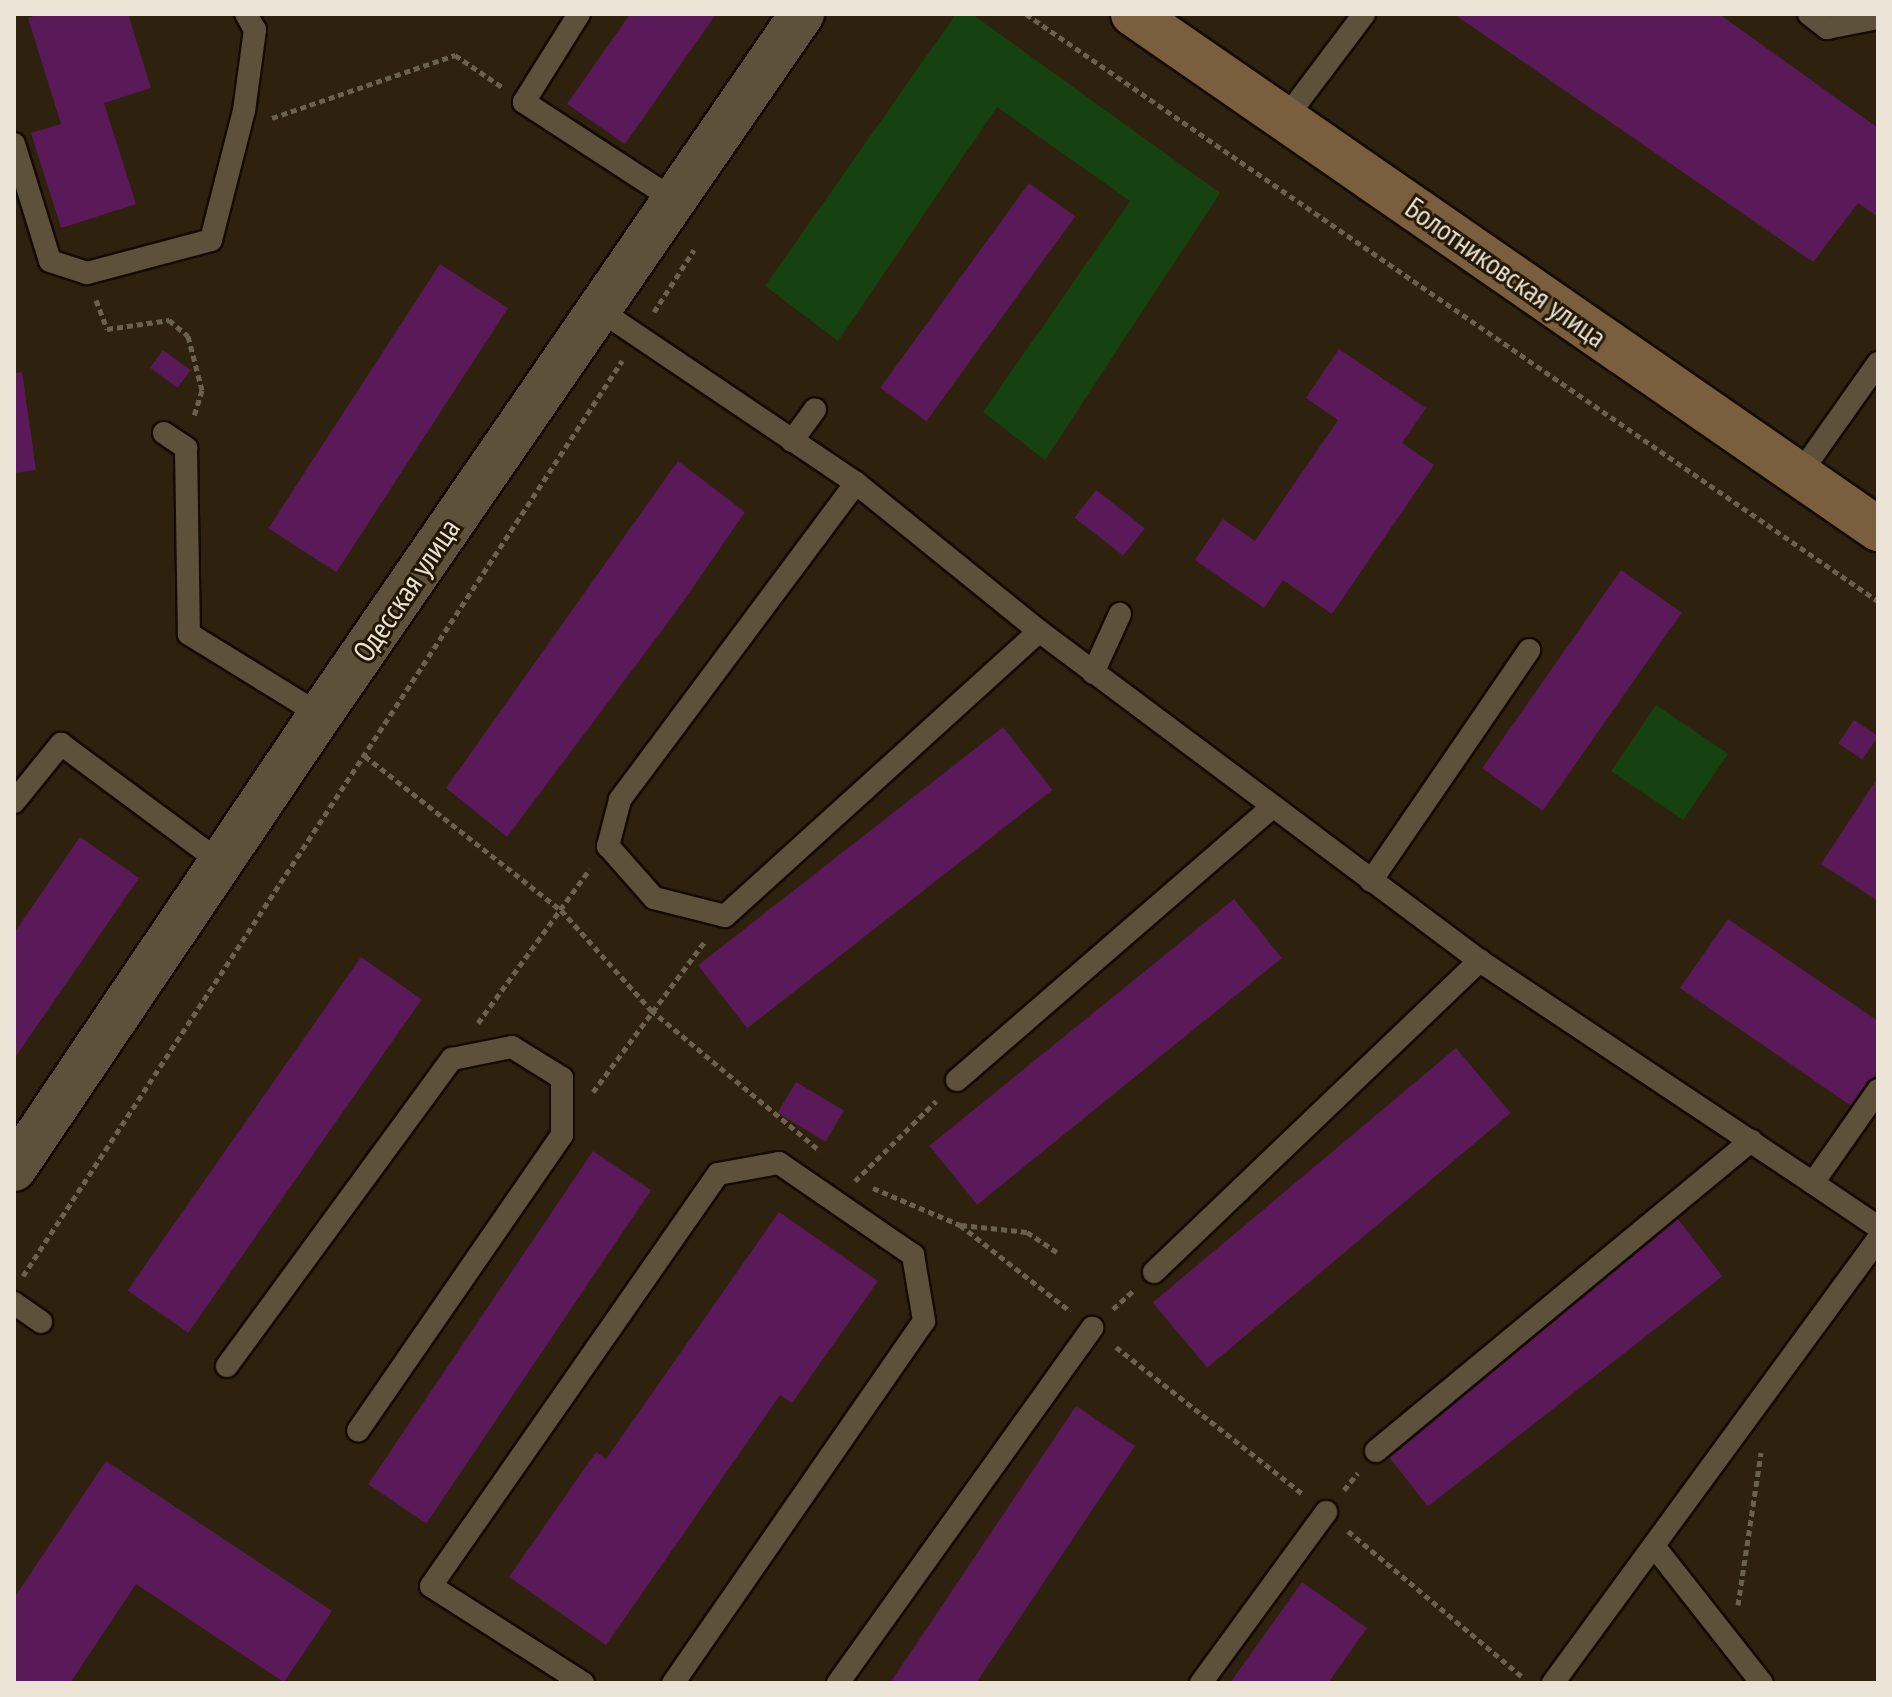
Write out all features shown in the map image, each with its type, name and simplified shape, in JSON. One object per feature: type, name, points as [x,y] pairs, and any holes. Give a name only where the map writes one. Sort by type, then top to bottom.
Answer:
[{"type":"street","name":"Одесская улица","points":[[14,1169],[320,715],[802,14]]},
{"type":"street","name":"Болотниковская улица","points":[[1133,14],[1878,529]]},
{"type":"lane","points":[[14,144],[50,261],[87,273],[211,240],[244,111],[255,30],[246,14]]},
{"type":"lane","points":[[579,14],[524,102],[673,199]]},
{"type":"lane","points":[[1285,119],[1364,14]]},
{"type":"lane","points":[[1809,14],[1827,28],[1878,18]]},
{"type":"lane","points":[[598,309],[856,483],[1093,673],[1480,961],[1878,1227]]},
{"type":"lane","points":[[1799,475],[1878,363]]},
{"type":"lane","points":[[792,441],[815,409]]},
{"type":"lane","points":[[164,433],[186,448],[189,634],[320,715]]},
{"type":"lane","points":[[856,483],[620,800],[608,846],[654,898],[725,916],[1039,631]]},
{"type":"lane","points":[[1093,673],[1120,614]]},
{"type":"lane","points":[[1371,881],[1529,650]]},
{"type":"lane","points":[[14,802],[61,744],[221,863]]},
{"type":"lane","points":[[957,1080],[1271,808]]},
{"type":"lane","points":[[1154,1272],[1480,961]]},
{"type":"lane","points":[[227,1366],[452,1059],[512,1047],[562,1078],[562,1135],[358,1431]]},
{"type":"lane","points":[[1813,1183],[1878,1090]]},
{"type":"lane","points":[[1376,1451],[1751,1141]]},
{"type":"lane","points":[[583,1683],[431,1586],[718,1174],[779,1163],[913,1255],[924,1321],[673,1683]]},
{"type":"lane","points":[[1553,1683],[1878,1239]]},
{"type":"lane","points":[[14,1303],[41,1322]]},
{"type":"lane","points":[[838,1683],[1092,1328]]},
{"type":"lane","points":[[1201,1683],[1326,1512]]},
{"type":"lane","points":[[1654,1546],[1762,1683]]},
{"type":"path","points":[[1026,14],[1878,601]]},
{"type":"path","points":[[244,111],[268,120],[455,55],[524,102]]},
{"type":"path","points":[[14,1289],[699,242]]},
{"type":"path","points":[[87,273],[107,329],[169,320],[188,336],[202,390],[186,448]]},
{"type":"path","points":[[365,756],[561,910],[651,1010],[831,1160]]},
{"type":"path","points":[[452,1059],[608,846]]},
{"type":"path","points":[[562,1135],[651,1010],[725,916]]},
{"type":"path","points":[[855,1181],[957,1080]]},
{"type":"path","points":[[843,1170],[855,1181],[960,1225],[1326,1512],[1530,1683]]},
{"type":"path","points":[[960,1225],[1027,1232],[1057,1252]]},
{"type":"path","points":[[1092,1328],[1154,1272]]},
{"type":"path","points":[[1732,1645],[1762,1446]]},
{"type":"path","points":[[1326,1512],[1376,1451]]},
{"type":"green space","points":[[956,14],[972,14],[1220,193],[1045,460],[983,412],[1130,201],[997,107],[838,341],[765,286]]},
{"type":"green space","points":[[1656,705],[1728,754],[1683,820],[1611,771]]},
{"type":"building","points":[[39,14],[128,14],[151,88],[104,103],[136,204],[61,228],[31,133],[61,124],[28,18]]},
{"type":"building","points":[[630,14],[716,14],[625,144],[567,104]]},
{"type":"building","points":[[1454,14],[1719,14],[1878,128],[1878,217],[1858,203],[1813,262]]},
{"type":"building","points":[[1029,183],[1075,217],[926,421],[880,388]]},
{"type":"building","points":[[440,264],[508,308],[336,572],[268,528]]},
{"type":"building","points":[[1339,349],[1426,408],[1402,443],[1434,465],[1332,614],[1283,580],[1264,608],[1195,560],[1223,519],[1255,541],[1338,420],[1306,398]]},
{"type":"building","points":[[163,350],[191,370],[178,388],[150,368]]},
{"type":"building","points":[[22,372],[36,470],[14,473],[14,373]]},
{"type":"building","points":[[678,461],[745,512],[678,609],[507,837],[446,788]]},
{"type":"building","points":[[1096,490],[1145,528],[1123,556],[1074,518]]},
{"type":"building","points":[[1621,570],[1682,612],[1543,811],[1482,768]]},
{"type":"building","points":[[1854,720],[1878,736],[1862,759],[1838,743]]},
{"type":"building","points":[[1003,727],[1052,790],[747,1028],[698,965]]},
{"type":"building","points":[[1878,777],[1878,901],[1821,864]]},
{"type":"building","points":[[80,837],[139,878],[14,1059],[14,933]]},
{"type":"building","points":[[1234,899],[1282,958],[977,1205],[929,1146]]},
{"type":"building","points":[[1728,919],[1878,1021],[1878,1070],[1853,1107],[1680,988]]},
{"type":"building","points":[[361,957],[422,999],[188,1333],[128,1290]]},
{"type":"building","points":[[1456,1048],[1511,1113],[1207,1368],[1153,1303]]},
{"type":"building","points":[[796,1082],[844,1111],[825,1142],[777,1113]]},
{"type":"building","points":[[593,1151],[651,1190],[426,1523],[368,1484]]},
{"type":"building","points":[[779,1212],[878,1281],[792,1403],[780,1395],[606,1645],[509,1577],[596,1452],[606,1459]]},
{"type":"building","points":[[1677,1218],[1723,1276],[1428,1507],[1382,1448]]},
{"type":"building","points":[[1076,1406],[1135,1446],[976,1683],[890,1683]]},
{"type":"building","points":[[106,1461],[332,1611],[284,1682],[136,1584],[70,1683],[14,1683],[14,1598]]},
{"type":"building","points":[[1302,1582],[1367,1628],[1328,1683],[1230,1683]]}]
